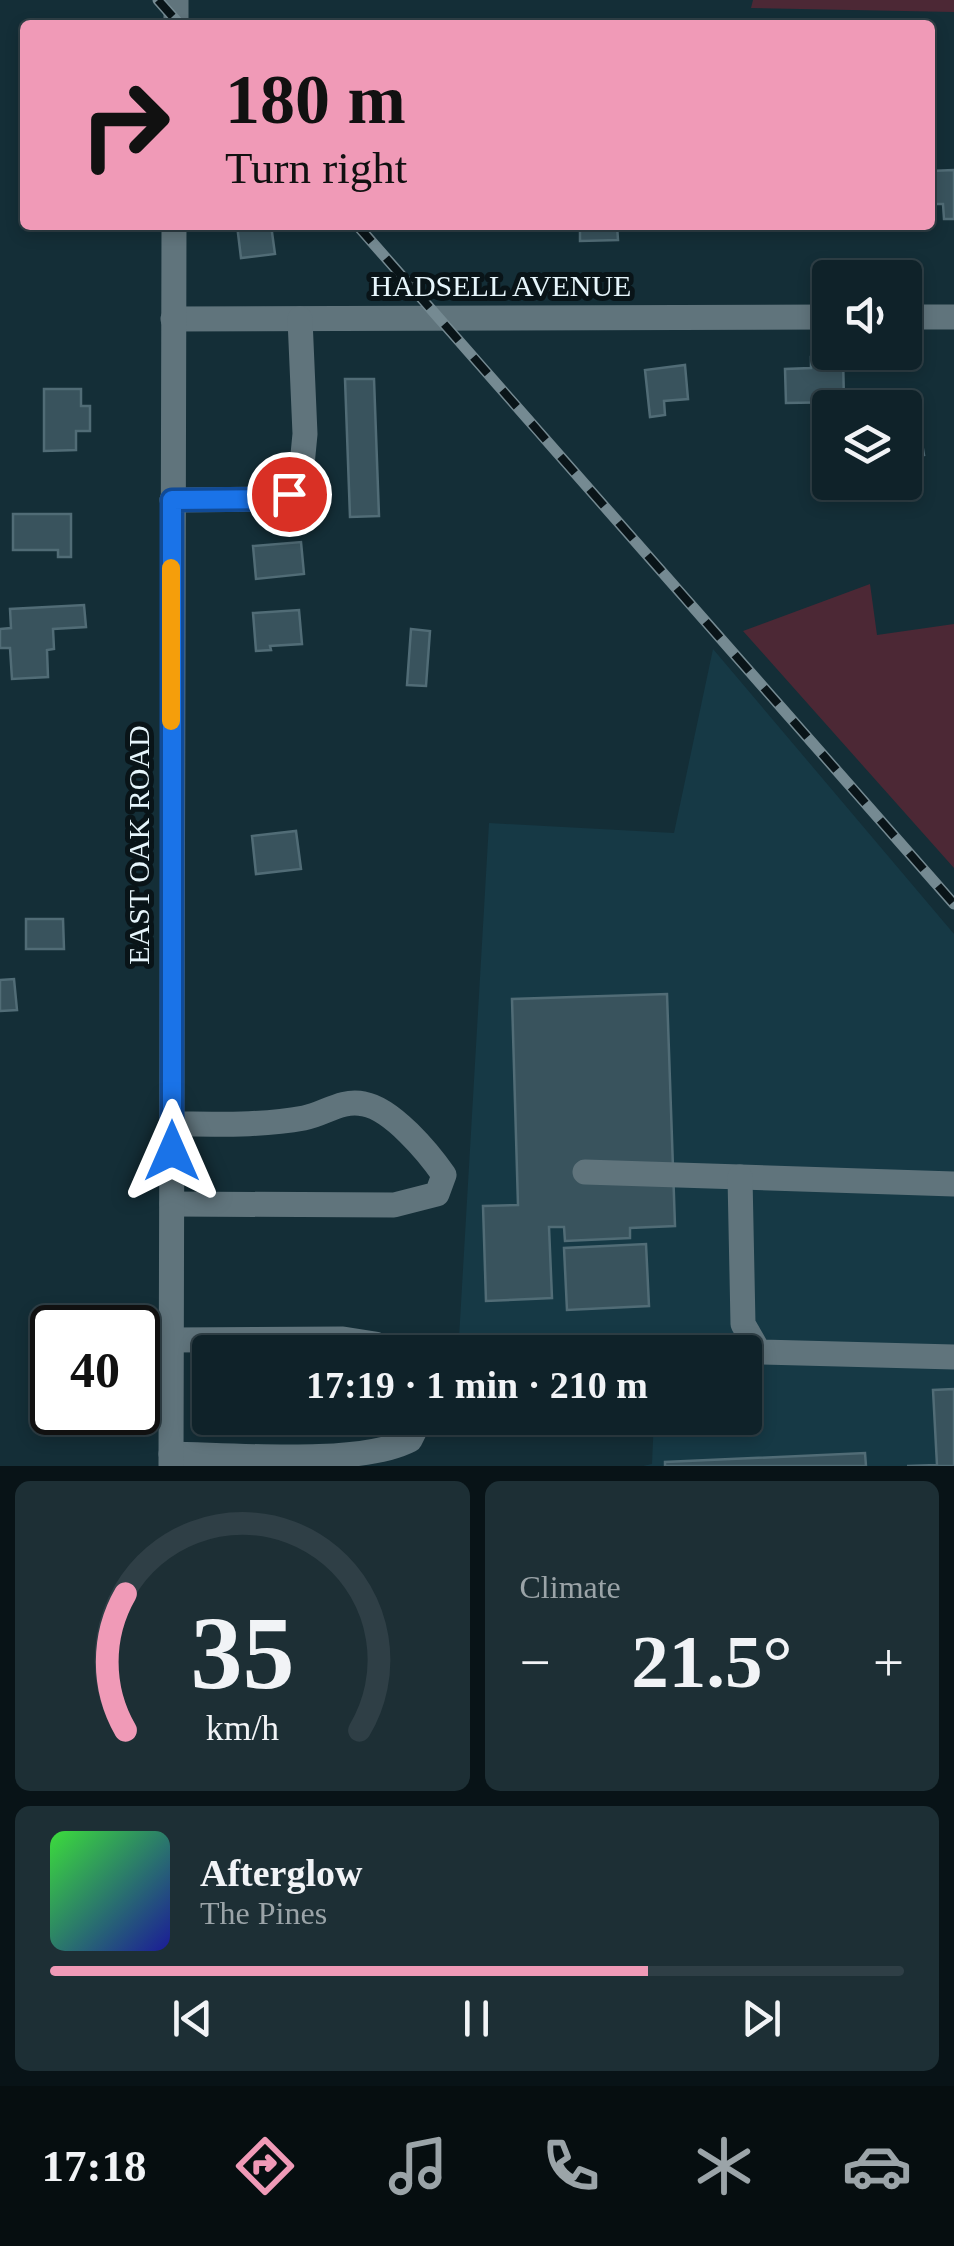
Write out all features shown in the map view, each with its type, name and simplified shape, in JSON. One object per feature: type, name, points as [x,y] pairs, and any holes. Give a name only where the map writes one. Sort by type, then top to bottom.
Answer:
[{"type":"street","name":"EAST OAK ROAD","points":[[171,1460],[174,230]]},
{"type":"street","name":"HADSELL AVENUE","points":[[173,319],[812,317]]},
{"type":"street","points":[[922,317],[954,317]]},
{"type":"street","points":[[172,500],[273,499],[289,494],[302,466],[305,434],[300,319]]},
{"type":"street","points":[[171,1124],[266,1122],[309,1117],[340,1104],[366,1104],[420,1141],[444,1175],[437,1194],[394,1205],[172,1204]]},
{"type":"street","points":[[585,1172],[954,1184]]},
{"type":"street","points":[[740,1177],[743,1324],[759,1352],[954,1357]]},
{"type":"street","points":[[171,1340],[192,1340]]},
{"type":"street","points":[[171,1460],[374,1454],[396,1448],[412,1435]]},
{"type":"shaded area","points":[[753,0],[954,0],[954,12],[751,8]]},
{"type":"shaded area","points":[[870,584],[877,635],[954,624],[954,868],[743,631]]},
{"type":"shaded area","points":[[713,649],[954,934],[954,1466],[643,1466],[652,1464],[653,1435],[762,1435],[762,1335],[459,1335],[489,823],[674,833]]},
{"type":"building","points":[[954,170],[954,219],[944,219],[943,204],[935,204],[935,171]]},
{"type":"building","points":[[238,230],[272,230],[275,254],[241,258]]},
{"type":"building","points":[[580,230],[617,230],[618,240],[580,241]]},
{"type":"building","points":[[811,357],[812,370],[843,370],[844,390],[812,390],[812,403],[786,403],[785,369],[811,368]]},
{"type":"building","points":[[685,365],[688,399],[664,401],[665,415],[650,417],[645,370]]},
{"type":"building","points":[[345,379],[374,379],[379,516],[350,517]]},
{"type":"building","points":[[44,389],[81,389],[81,406],[90,406],[90,431],[76,431],[76,450],[44,451]]},
{"type":"building","points":[[13,514],[71,514],[71,557],[58,557],[58,550],[13,550]]},
{"type":"building","points":[[301,542],[304,574],[256,579],[253,546]]},
{"type":"building","points":[[84,605],[86,627],[53,629],[54,649],[47,650],[48,677],[12,679],[10,648],[0,648],[0,629],[11,628],[10,609]]},
{"type":"building","points":[[299,610],[302,644],[256,651],[253,613]]},
{"type":"building","points":[[411,629],[430,631],[426,686],[407,685]]},
{"type":"building","points":[[296,831],[301,869],[256,874],[252,836]]},
{"type":"building","points":[[26,919],[63,919],[64,949],[26,949]]},
{"type":"building","points":[[14,979],[17,1010],[0,1011],[0,980]]},
{"type":"building","points":[[667,994],[675,1226],[630,1228],[630,1238],[565,1241],[564,1227],[549,1227],[552,1298],[486,1301],[483,1206],[518,1205],[512,999]]},
{"type":"building","points":[[646,1244],[649,1306],[567,1310],[564,1248]]},
{"type":"building","points":[[954,1389],[954,1466],[907,1466],[937,1465],[933,1390]]},
{"type":"building","points":[[865,1453],[866,1466],[665,1466],[665,1462]]},
{"type":"railway","points":[[158,0],[176,20]]},
{"type":"railway","points":[[361,230],[954,904]]},
{"type":"slow traffic","points":[[171,568],[171,721]]},
{"type":"route","points":[[172,1151],[172,500],[273,499],[289,494]]}]
